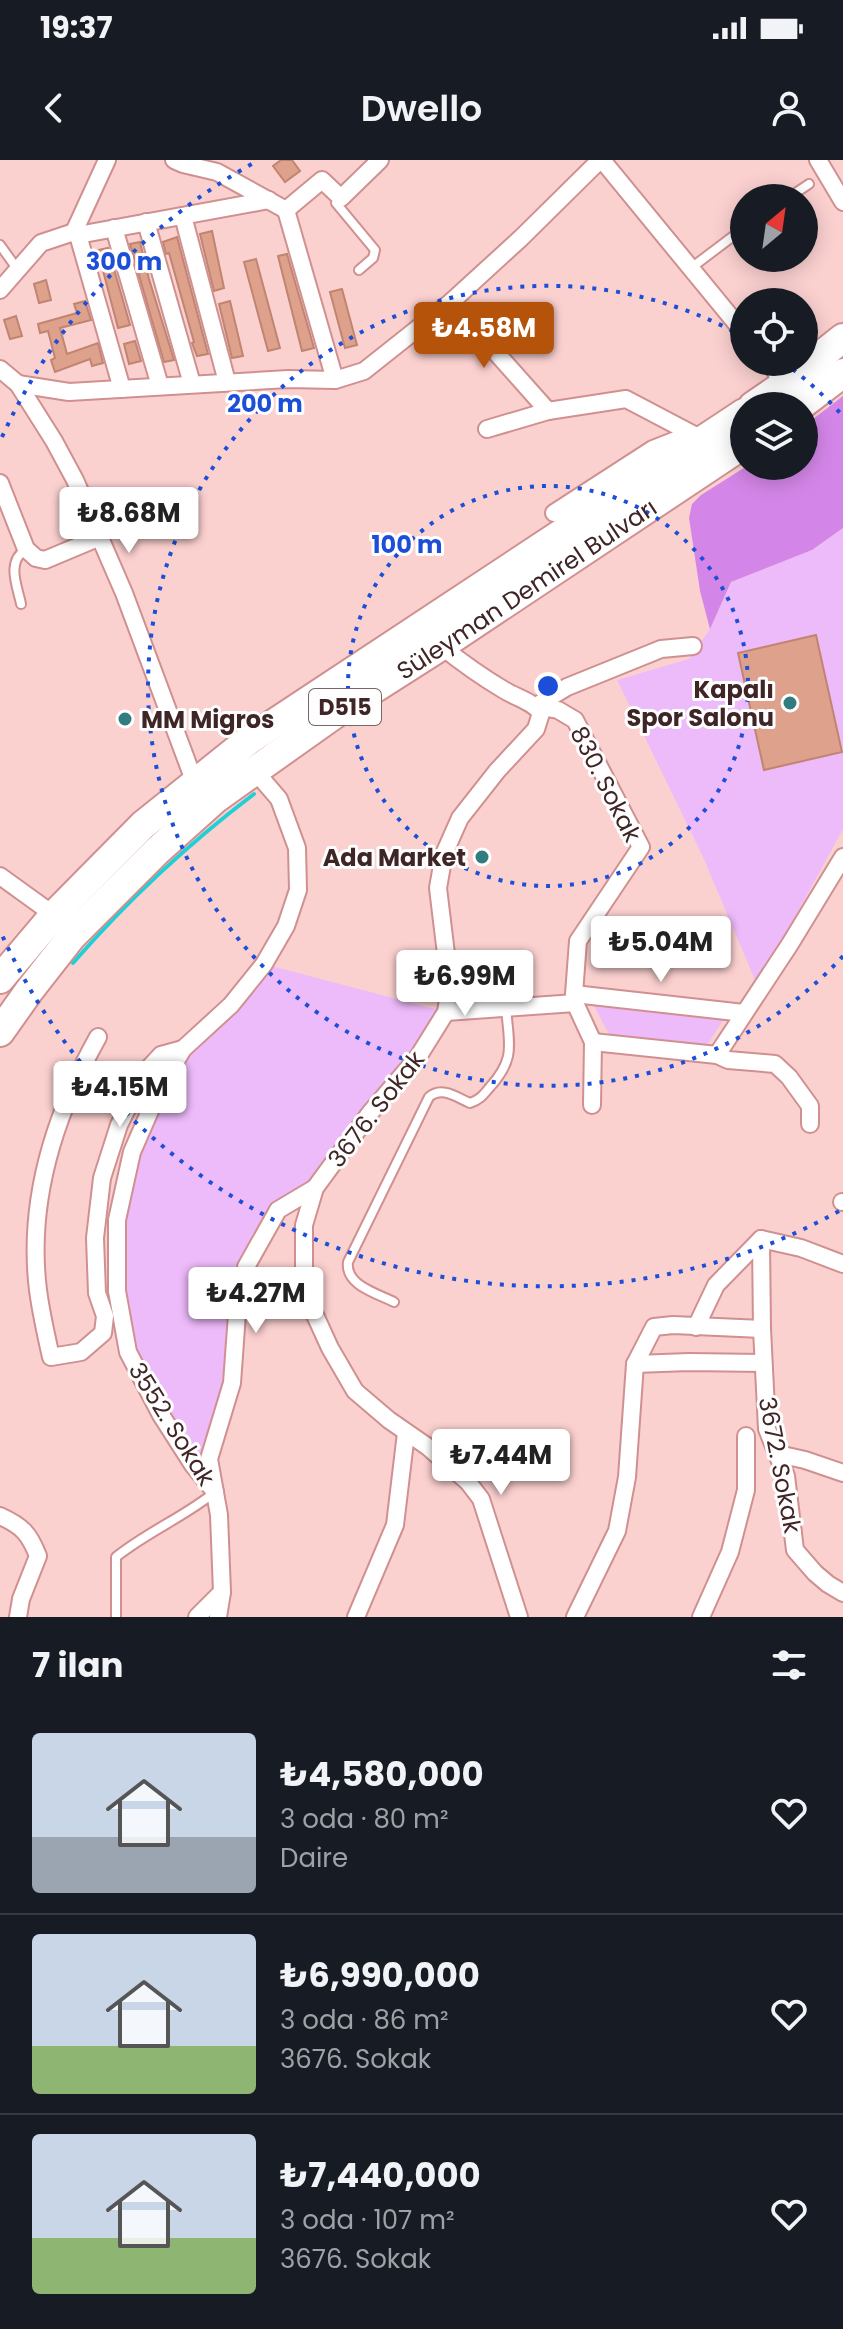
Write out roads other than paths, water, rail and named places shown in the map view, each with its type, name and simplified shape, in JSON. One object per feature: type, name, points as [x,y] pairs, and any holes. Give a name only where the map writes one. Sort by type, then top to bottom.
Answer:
[{"type":"highway","points":[[785,384],[843,338]]},
{"type":"highway","points":[[785,384],[843,373]]},
{"type":"highway","name":"Süleyman Demirel Bulvarı","points":[[0,979],[54,915],[143,825],[249,740],[697,437],[730,420]]},
{"type":"highway","name":"Süleyman Demirel Bulvarı","points":[[0,1032],[72,936],[157,851],[215,799],[339,711],[730,453]]},
{"type":"street","points":[[86,160],[98,176]]},
{"type":"street","points":[[107,160],[76,234],[122,389]]},
{"type":"street","points":[[174,160],[217,172],[286,210],[335,380]]},
{"type":"street","points":[[286,210],[322,180],[341,198],[380,160]]},
{"type":"street","points":[[818,160],[843,202]]},
{"type":"street","points":[[18,384],[69,392],[288,379],[335,380],[364,371],[451,302],[606,162],[730,316]]},
{"type":"street","points":[[0,290],[41,243],[269,200]]},
{"type":"street","points":[[183,216],[227,382]]},
{"type":"street","points":[[146,222],[192,384]]},
{"type":"street","points":[[114,228],[160,386]]},
{"type":"street","points":[[451,302],[548,411]]},
{"type":"street","points":[[0,369],[18,384],[75,480],[124,593],[195,783]]},
{"type":"street","points":[[487,429],[548,411],[626,399],[697,437]]},
{"type":"street","points":[[554,513],[653,449],[697,437]]},
{"type":"street","points":[[0,483],[26,549],[36,558],[45,560],[100,537]]},
{"type":"street","points":[[441,646],[506,691],[536,706],[567,687],[661,649],[693,646]]},
{"type":"street","name":"830. Sokak","points":[[536,706],[558,710],[575,720],[641,847],[578,941],[574,999],[593,1042],[592,1105]]},
{"type":"street","name":"3676. Sokak","points":[[519,1617],[481,1499],[468,1482],[428,1447],[355,1391],[330,1348],[304,1291],[304,1225],[315,1188],[370,1113],[418,1057],[446,1012],[450,987],[438,888],[444,854],[460,818],[536,729],[541,713],[536,706]]},
{"type":"street","name":"3552. Sokak","points":[[218,1617],[222,1592],[215,1492],[193,1465],[161,1415],[128,1352],[117,1291],[117,1220],[132,1152],[160,1088],[183,1049],[231,1005],[264,964],[286,926],[298,890],[297,848],[279,799],[255,771]]},
{"type":"street","points":[[717,1055],[843,857]]},
{"type":"street","points":[[2,882],[54,915]]},
{"type":"street","points":[[446,1012],[574,999],[744,1013]]},
{"type":"street","points":[[98,1037],[78,1074],[50,1144],[43,1181],[37,1231],[38,1288],[51,1357],[81,1352],[103,1333],[105,1316],[97,1293],[95,1238],[102,1178],[119,1125],[146,1071],[161,1055],[183,1049]]},
{"type":"street","points":[[593,1042],[775,1064],[789,1077],[810,1106],[810,1124]]},
{"type":"street","points":[[215,1492],[209,1459],[232,1383],[237,1314],[246,1267],[278,1210],[315,1188]]},
{"type":"street","points":[[291,1203],[307,1213]]},
{"type":"street","points":[[696,1327],[716,1285],[761,1239],[801,1248],[843,1264]]},
{"type":"street","name":"3672. Sokak","points":[[761,1239],[767,1429],[786,1476],[795,1550],[815,1573],[843,1593]]},
{"type":"street","points":[[575,1617],[617,1531],[627,1477],[635,1364],[654,1327],[762,1329]]},
{"type":"street","points":[[635,1364],[763,1363]]},
{"type":"street","points":[[356,1617],[395,1525],[406,1433]]},
{"type":"street","points":[[701,1617],[730,1552],[746,1490],[746,1436]]},
{"type":"street","points":[[778,1454],[843,1473]]},
{"type":"street","points":[[0,1516],[16,1523],[31,1537],[38,1556],[21,1599],[18,1617]]},
{"type":"street","points":[[197,1617],[222,1592]]},
{"type":"lane","points":[[341,198],[336,203],[375,250],[373,258],[359,270]]},
{"type":"lane","points":[[691,268],[730,239]]},
{"type":"lane","points":[[0,245],[18,270]]},
{"type":"lane","points":[[21,604],[13,569],[17,557],[26,549]]},
{"type":"lane","points":[[394,1302],[351,1279],[347,1271],[348,1262],[429,1097],[437,1091],[444,1092],[470,1103],[479,1100],[503,1073],[509,1054],[506,1008]]},
{"type":"lane","points":[[116,1617],[116,1557],[135,1542],[192,1510],[215,1492]]},
{"type":"waterway","points":[[73,963],[159,874],[254,794]]},
{"type":"place","name":"Kapalı Spor Salonu","points":[[790,703]]},
{"type":"place","name":"MM Migros","points":[[125,719]]},
{"type":"place","name":"Ada Market","points":[[482,857]]}]
